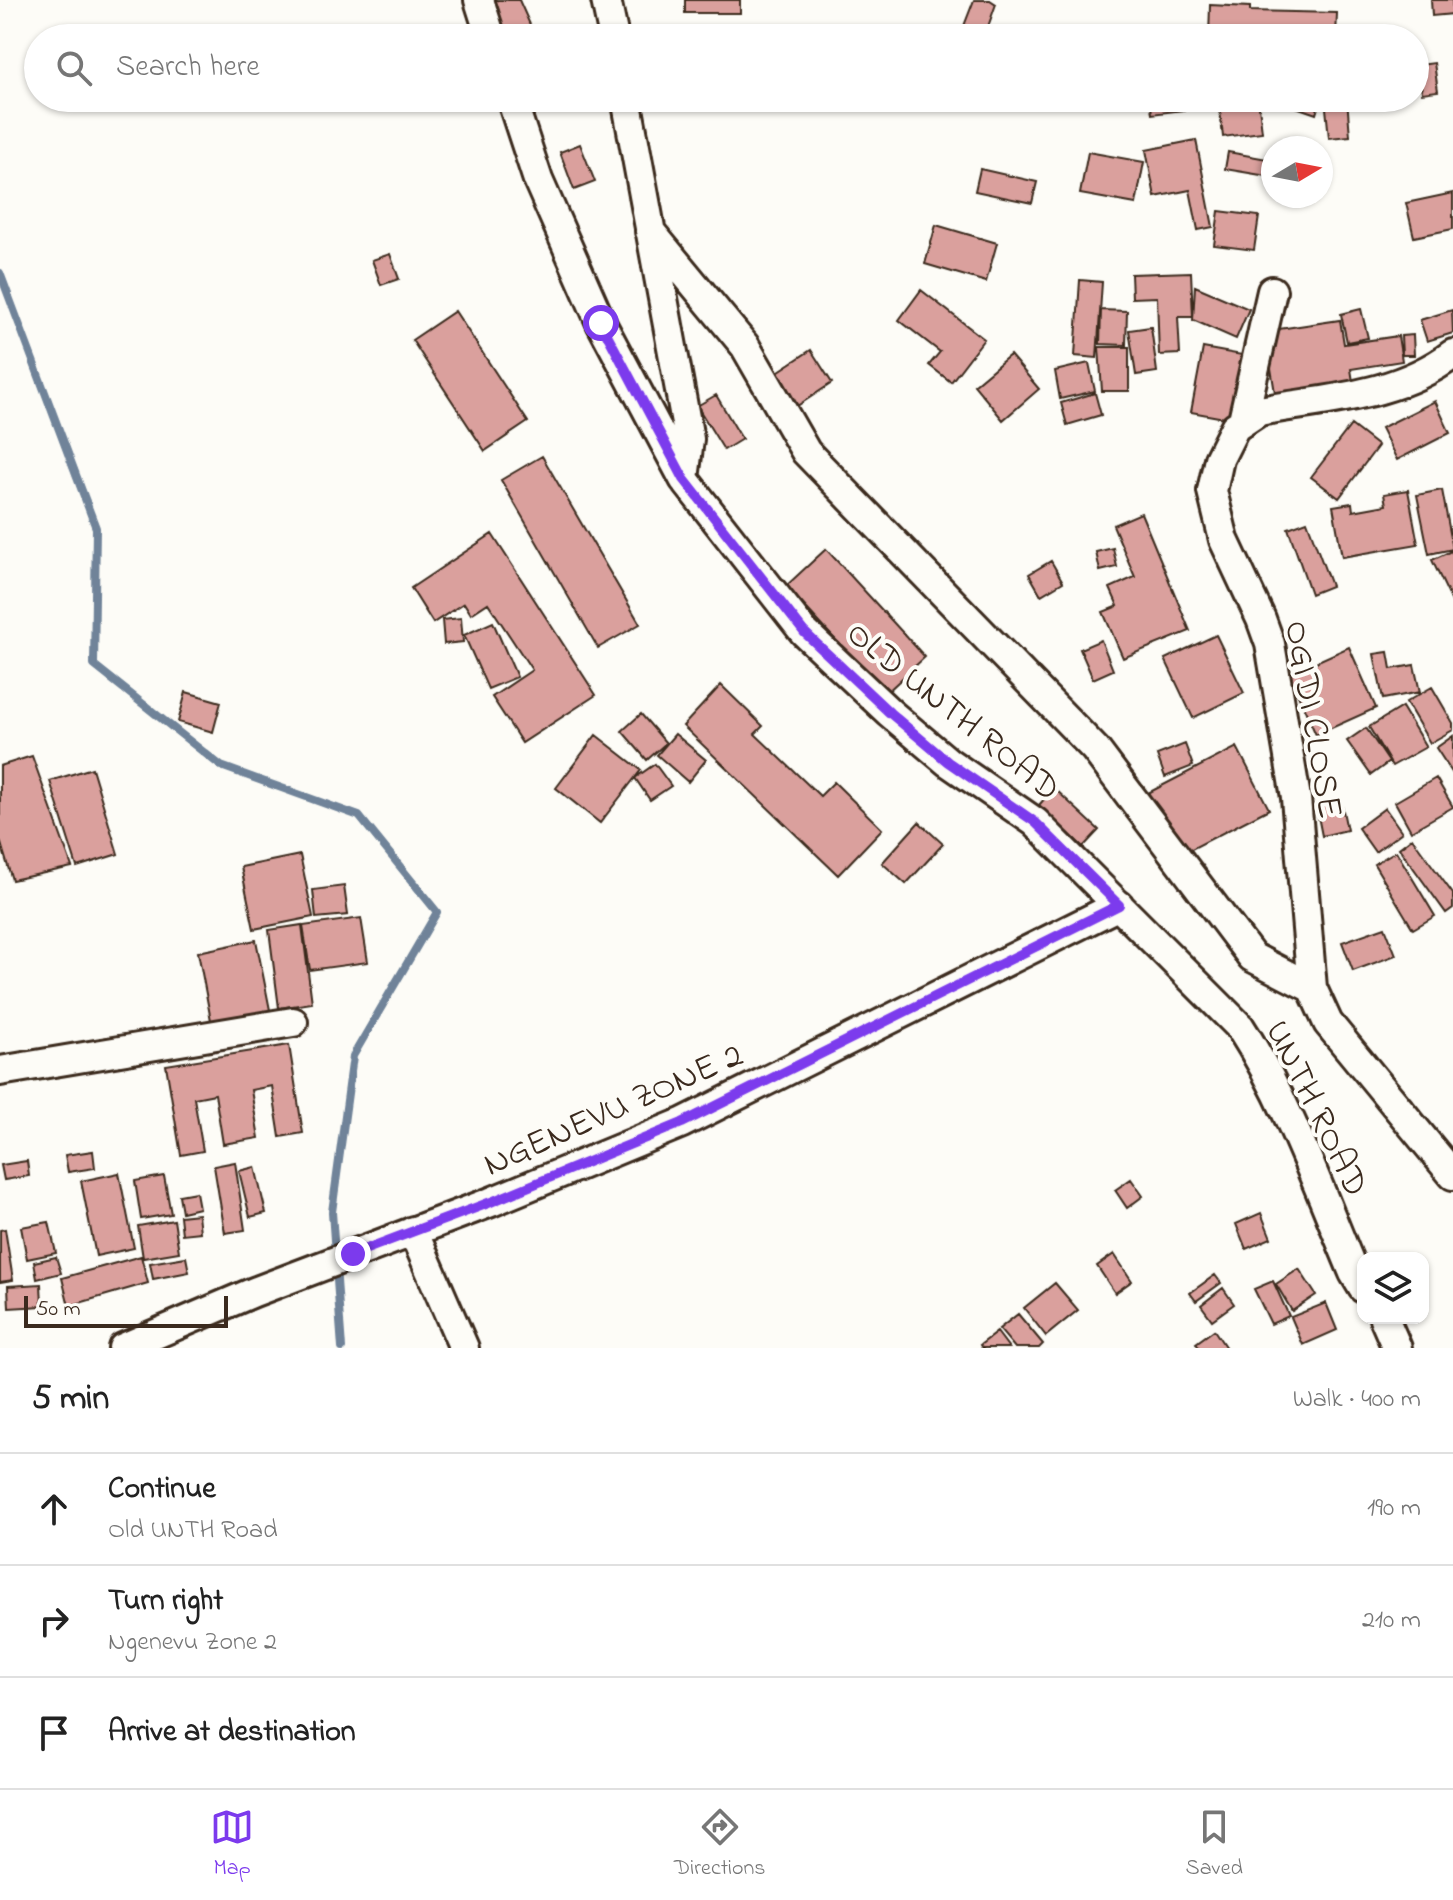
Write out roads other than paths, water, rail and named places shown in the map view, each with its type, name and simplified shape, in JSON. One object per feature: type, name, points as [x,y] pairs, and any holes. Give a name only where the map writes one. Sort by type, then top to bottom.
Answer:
[{"type":"street","points":[[479,0],[487,24]]},
{"type":"street","points":[[606,0],[611,24]]},
{"type":"street","name":"OLD UNTH ROAD","points":[[516,112],[538,180],[601,323],[684,479],[804,632],[890,713],[948,762],[1035,822],[1119,905]]},
{"type":"street","points":[[629,112],[689,439],[684,479]]},
{"type":"street","points":[[650,231],[745,346],[806,452],[1095,749],[1252,957],[1312,988]]},
{"type":"street","name":"OGIDI CLOSE","points":[[1272,291],[1243,420],[1235,427],[1219,459],[1212,491],[1224,540],[1270,644],[1296,798],[1312,988],[1328,1023],[1453,1175]]},
{"type":"street","points":[[1243,420],[1259,411],[1374,392],[1442,363],[1453,354]]},
{"type":"street","name":"NGENEVU ZONE 2","points":[[123,1348],[682,1123],[1119,905]]},
{"type":"street","name":"UNTH ROAD","points":[[1119,905],[1240,1027],[1266,1067],[1357,1278]]},
{"type":"street","points":[[0,1071],[293,1022]]},
{"type":"street","points":[[413,1231],[464,1348]]},
{"type":"street","points":[[1387,1324],[1397,1348]]},
{"type":"waterway","points":[[0,273],[96,528],[94,665],[221,766],[359,816],[437,912],[353,1056],[332,1212],[335,1254]]},
{"type":"waterway","points":[[336,1267],[342,1348]]}]
